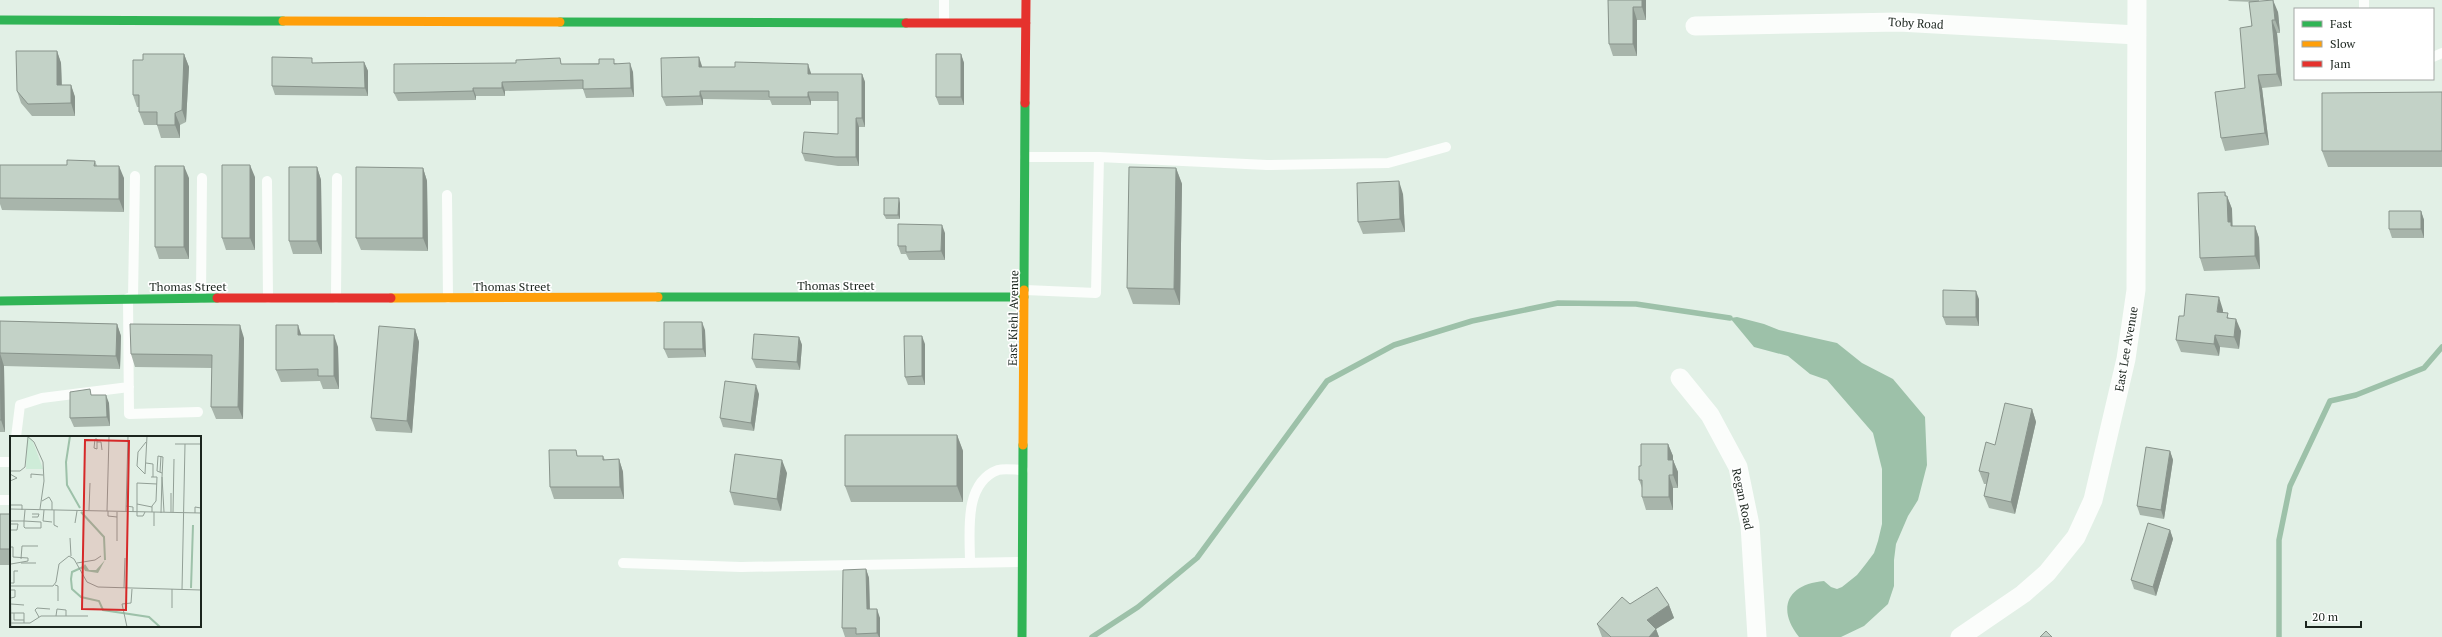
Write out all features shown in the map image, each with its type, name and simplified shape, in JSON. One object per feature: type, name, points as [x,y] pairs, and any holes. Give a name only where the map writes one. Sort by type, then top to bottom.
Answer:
[{"type":"street","name":"East Kiehl Avenue","points":[[1022,637],[1026,0]]},
{"type":"street","name":"East Lee Avenue","points":[[1960,637],[2023,594],[2047,573],[2076,537],[2092,500],[2123,374],[2136,290],[2137,0]]},
{"type":"street","points":[[0,20],[1026,23]]},
{"type":"street","name":"Toby Road","points":[[1695,26],[1900,22],[2137,35]]},
{"type":"street","name":"Thomas Street","points":[[0,301],[131,298],[448,298],[1025,294]]},
{"type":"street","name":"Regan Road","points":[[1680,378],[1710,415],[1738,466],[1750,525],[1757,637]]},
{"type":"lane","points":[[944,0],[944,22]]},
{"type":"lane","points":[[1025,157],[1099,157],[1267,165],[1388,163],[1446,147]]},
{"type":"lane","points":[[1025,294],[1096,293],[1099,157]]},
{"type":"lane","points":[[135,176],[129,414],[198,412]]},
{"type":"lane","points":[[201,298],[202,178]]},
{"type":"lane","points":[[336,298],[337,178]]},
{"type":"lane","points":[[267,180],[268,298]]},
{"type":"lane","points":[[447,195],[448,298]]},
{"type":"lane","points":[[16,436],[20,405],[42,398],[129,387]]},
{"type":"lane","points":[[970,562],[969,514],[979,485],[999,470],[1023,470]]},
{"type":"lane","points":[[624,562],[749,567],[1022,562]]},
{"type":"shaded area","points":[[1737,317],[1764,324],[1779,330],[1837,343],[1862,363],[1893,379],[1925,417],[1927,465],[1918,500],[1908,516],[1896,544],[1894,560],[1894,586],[1888,604],[1864,626],[1841,637],[1799,637],[1788,616],[1787,607],[1789,599],[1794,592],[1812,583],[1824,581],[1831,587],[1837,589],[1842,587],[1857,575],[1874,553],[1882,524],[1882,469],[1873,433],[1827,380],[1810,374],[1788,356],[1754,347],[1730,318]]},
{"type":"building","points":[[1608,0],[1642,0],[1642,7],[1633,7],[1633,44],[1609,44]]},
{"type":"building","points":[[2273,0],[2275,20],[2272,20],[2277,74],[2258,75],[2265,133],[2221,138],[2215,92],[2245,88],[2240,28],[2252,26],[2249,2]]},
{"type":"building","points":[[16,51],[57,51],[57,85],[71,85],[71,103],[28,104],[17,91]]},
{"type":"building","points":[[143,54],[184,54],[182,110],[175,113],[175,125],[157,125],[157,112],[139,112],[139,95],[133,95],[133,60],[143,60]]},
{"type":"building","points":[[936,54],[961,54],[961,97],[936,97]]},
{"type":"building","points":[[272,57],[312,58],[312,63],[364,62],[365,88],[272,86]]},
{"type":"building","points":[[699,57],[699,67],[735,67],[735,62],[808,64],[808,74],[862,74],[862,118],[856,118],[856,157],[835,157],[802,153],[804,132],[838,134],[838,92],[808,92],[808,97],[769,97],[769,91],[700,91],[700,96],[662,97],[661,58]]},
{"type":"building","points":[[560,58],[561,64],[599,64],[599,59],[614,59],[614,64],[630,63],[631,88],[583,89],[583,80],[502,82],[502,88],[473,88],[473,91],[394,93],[394,64],[516,63],[516,60]]},
{"type":"building","points":[[2442,92],[2442,151],[2322,151],[2322,93]]},
{"type":"building","points":[[67,160],[95,161],[94,166],[119,166],[119,199],[0,198],[0,165],[67,165]]},
{"type":"building","points":[[222,165],[250,165],[250,238],[222,238]]},
{"type":"building","points":[[155,166],[184,166],[184,247],[155,247]]},
{"type":"building","points":[[289,167],[317,167],[317,241],[289,241]]},
{"type":"building","points":[[356,167],[423,168],[423,238],[356,238]]},
{"type":"building","points":[[1129,167],[1176,168],[1174,289],[1127,288]]},
{"type":"building","points":[[1399,181],[1400,219],[1358,222],[1357,183]]},
{"type":"building","points":[[2225,192],[2225,196],[2227,196],[2228,222],[2231,222],[2231,226],[2255,226],[2255,256],[2200,258],[2198,193]]},
{"type":"building","points":[[884,198],[899,198],[898,215],[884,215]]},
{"type":"building","points":[[2389,211],[2421,211],[2421,229],[2389,229]]},
{"type":"building","points":[[898,224],[942,225],[941,251],[906,252],[906,246],[898,246]]},
{"type":"building","points":[[1943,290],[1976,291],[1976,317],[1943,317]]},
{"type":"building","points":[[2186,294],[2219,297],[2217,312],[2228,313],[2227,318],[2236,319],[2234,337],[2215,335],[2214,344],[2176,340],[2179,316],[2184,316]]},
{"type":"building","points":[[0,321],[117,324],[116,356],[0,353]]},
{"type":"building","points":[[664,322],[702,322],[703,349],[664,349]]},
{"type":"building","points":[[130,324],[240,325],[238,407],[211,407],[212,355],[131,354]]},
{"type":"building","points":[[276,325],[298,325],[298,335],[334,335],[334,376],[318,376],[318,369],[276,370]]},
{"type":"building","points":[[379,326],[415,329],[407,421],[371,418]]},
{"type":"building","points":[[754,334],[799,337],[797,362],[752,359]]},
{"type":"building","points":[[904,336],[922,336],[922,376],[905,377]]},
{"type":"building","points":[[0,361],[1,420],[0,420]]},
{"type":"building","points":[[725,381],[756,385],[751,423],[720,418]]},
{"type":"building","points":[[90,389],[91,395],[106,395],[107,417],[70,418],[70,392]]},
{"type":"building","points":[[2005,403],[2032,409],[2011,502],[1984,496],[1989,473],[1979,471],[1986,442],[1995,445]]},
{"type":"building","points":[[845,435],[957,435],[957,486],[845,486]]},
{"type":"building","points":[[1641,444],[1668,444],[1668,460],[1673,460],[1673,475],[1669,475],[1669,497],[1642,497],[1642,480],[1639,480],[1639,466],[1641,466]]},
{"type":"building","points":[[2146,447],[2170,451],[2161,510],[2137,506]]},
{"type":"building","points":[[549,450],[576,450],[577,456],[603,456],[603,460],[619,459],[620,487],[550,487]]},
{"type":"building","points":[[735,454],[782,460],[777,499],[730,492]]},
{"type":"building","points":[[0,514],[10,514],[10,549],[0,549]]},
{"type":"building","points":[[2148,523],[2170,530],[2153,587],[2131,580]]},
{"type":"building","points":[[866,569],[867,609],[877,609],[877,633],[856,634],[856,628],[842,628],[843,570]]},
{"type":"building","points":[[1657,587],[1669,605],[1647,620],[1656,629],[1649,637],[1611,637],[1597,624],[1622,597],[1630,604]]},
{"type":"building","points":[[2046,631],[2052,637],[2040,637]]},
{"type":"waterway","points":[[1092,637],[1138,607],[1197,558],[1327,381],[1394,345],[1472,321],[1558,303],[1636,304],[1730,318]]},
{"type":"waterway","points":[[2279,637],[2279,540],[2290,486],[2330,401],[2356,395],[2424,368],[2442,347]]},
{"type":"traffic: fast","points":[[0,20],[283,21]]},
{"type":"traffic: fast","points":[[560,22],[906,23]]},
{"type":"traffic: fast","points":[[1024,290],[1025,103]]},
{"type":"traffic: fast","points":[[658,297],[1024,297]]},
{"type":"traffic: fast","points":[[0,301],[217,298]]},
{"type":"traffic: fast","points":[[1022,637],[1023,445]]},
{"type":"traffic: slow","points":[[283,21],[560,22]]},
{"type":"traffic: slow","points":[[1023,445],[1024,290]]},
{"type":"traffic: slow","points":[[391,298],[658,297]]},
{"type":"traffic: jam","points":[[1025,103],[1026,0]]},
{"type":"traffic: jam","points":[[906,23],[1026,23]]},
{"type":"traffic: jam","points":[[217,298],[391,298]]}]
